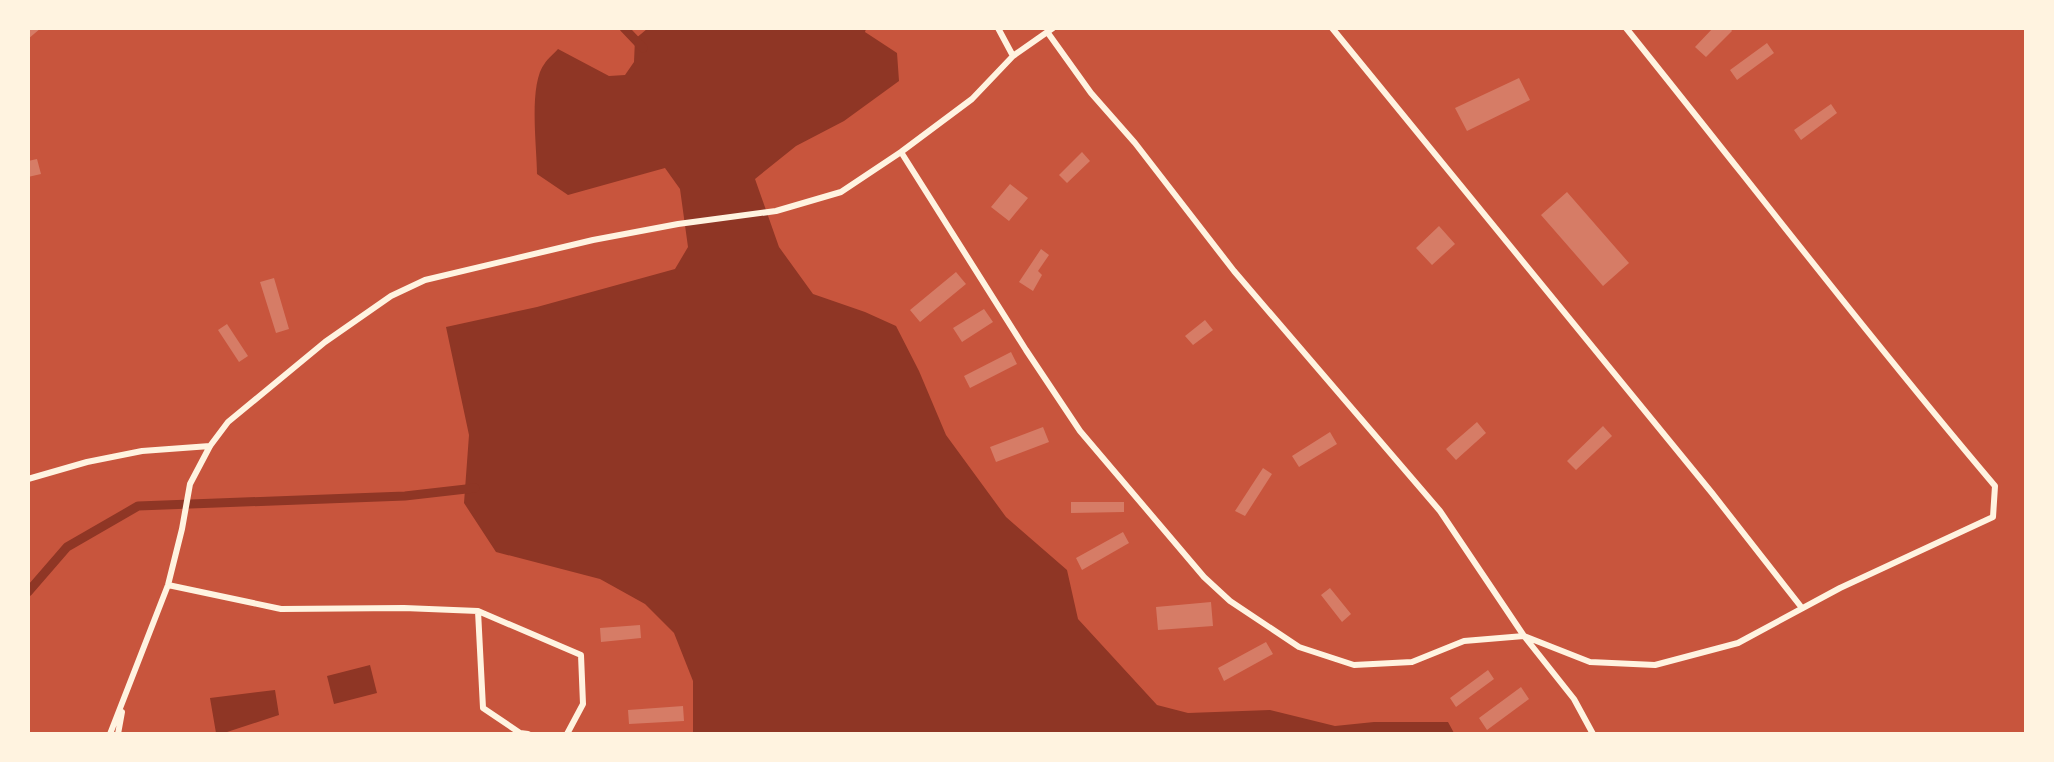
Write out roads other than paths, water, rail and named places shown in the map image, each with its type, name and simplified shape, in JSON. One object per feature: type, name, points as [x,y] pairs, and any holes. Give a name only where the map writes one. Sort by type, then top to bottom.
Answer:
[{"type":"street","points":[[998,28],[1013,56]]},
{"type":"street","points":[[1332,28],[1712,493],[1802,608]]},
{"type":"street","points":[[902,152],[1026,350],[1080,431],[1204,577],[1230,601],[1299,647],[1354,665],[1412,662],[1464,640],[1524,636],[1590,662],[1655,665],[1738,643],[1802,608],[1993,517],[1995,486],[1919,396],[1626,28]]},
{"type":"street","points":[[110,734],[168,585],[190,484],[210,446],[228,422],[326,342],[391,296],[425,280],[549,249],[678,224],[776,211],[841,192],[902,152],[972,99],[1013,56],[1051,31],[1091,93],[1135,143],[1234,271],[1440,511],[1524,636],[1574,699],[1593,734]]},
{"type":"street","points":[[28,479],[87,462],[142,451],[210,446]]},
{"type":"street","points":[[168,585],[281,609],[404,608],[478,611],[581,655],[583,704],[567,734]]},
{"type":"street","points":[[478,611],[483,708],[520,733],[528,734]]},
{"type":"street","points":[[118,734],[125,696]]},
{"type":"waterway","points":[[624,28],[643,48]]},
{"type":"waterway","points":[[28,592],[67,547],[138,506],[405,496],[475,488]]}]
